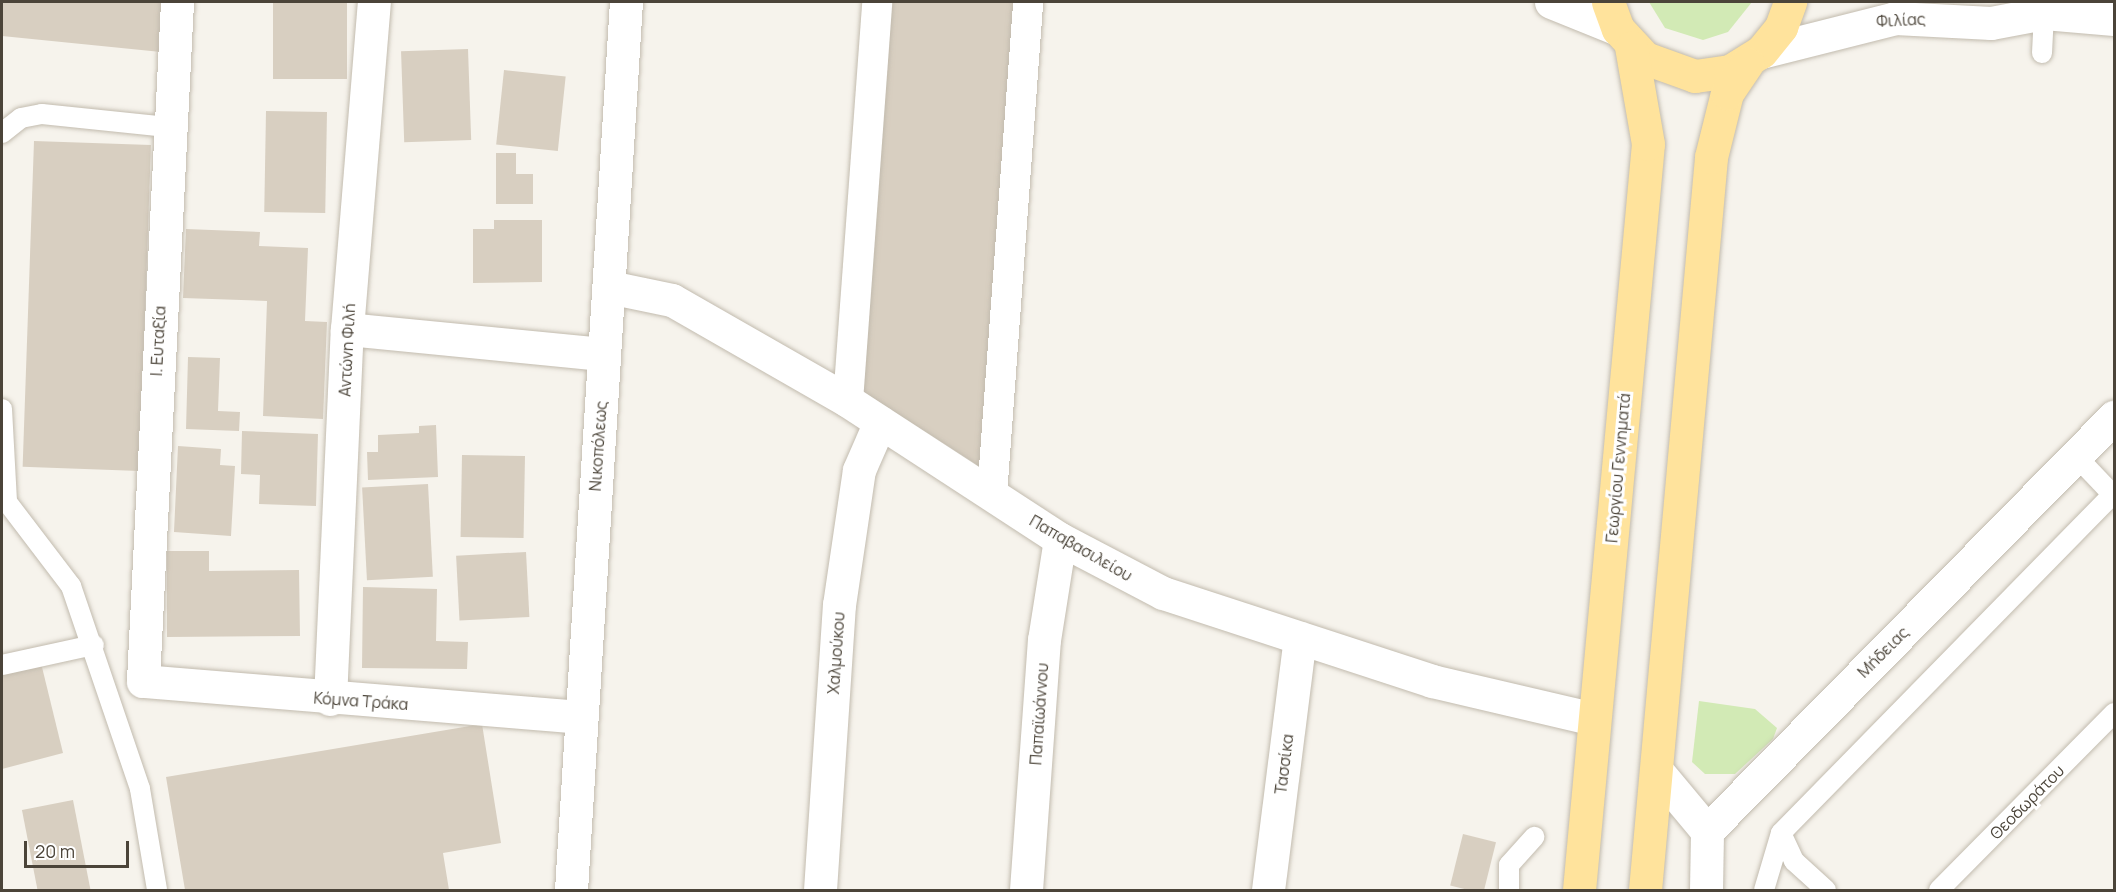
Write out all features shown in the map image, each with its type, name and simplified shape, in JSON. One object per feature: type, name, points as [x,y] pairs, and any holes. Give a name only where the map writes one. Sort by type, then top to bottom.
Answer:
[{"type":"main road","points":[[1645,891],[1711,157],[1727,93],[1754,57],[1781,27],[1790,2]]},
{"type":"main road","points":[[1619,26],[1660,68],[1686,75],[1713,75],[1754,57]]},
{"type":"main road","name":"Γεωργίου Γεννηματά","points":[[1579,891],[1648,144],[1619,26]]},
{"type":"street","name":"Ι. Ευταξία","points":[[143,681],[167,127],[177,2]]},
{"type":"street","name":"Αντώνη Φιλή","points":[[330,699],[347,329],[374,2]]},
{"type":"street","name":"Νικοπόλεως","points":[[571,891],[579,717],[626,2]]},
{"type":"street","points":[[848,401],[878,2]]},
{"type":"street","points":[[992,495],[1028,2]]},
{"type":"street","points":[[1551,2],[1619,26]]},
{"type":"street","name":"Φιλίας","points":[[1754,57],[1861,23],[1895,18],[1991,23],[2033,7],[2115,19]]},
{"type":"street","name":"Παπαβασιλείου","points":[[609,287],[672,300],[848,401],[1060,539],[1163,593],[1462,690],[1594,719]]},
{"type":"street","points":[[347,329],[604,354]]},
{"type":"street","name":"Μήδειας","points":[[1707,831],[2115,417]]},
{"type":"street","name":"Χαλμούκου","points":[[820,891],[839,605],[859,470],[880,422]]},
{"type":"street","name":"Παπαϊωάννου","points":[[1026,891],[1044,640],[1060,539]]},
{"type":"street","name":"Τασσίκα","points":[[1268,891],[1300,638]]},
{"type":"street","name":"Κόμνα Τράκα","points":[[143,681],[330,699],[579,717]]},
{"type":"street","points":[[1657,771],[1707,831],[1706,891]]},
{"type":"lane","points":[[2033,7],[2042,53]]},
{"type":"lane","points":[[2,133],[21,118],[42,114],[167,127]]},
{"type":"lane","points":[[2,409],[7,502],[71,586],[94,645],[140,789],[157,891]]},
{"type":"lane","points":[[1764,891],[1781,833],[2114,494],[2076,456]]},
{"type":"lane","points":[[2,665],[94,645]]},
{"type":"lane","name":"Θεοδωράτου","points":[[1939,891],[2115,713]]},
{"type":"lane","points":[[1781,833],[1794,861],[1826,891]]},
{"type":"lane","points":[[1509,891],[1509,865],[1534,837]]},
{"type":"green space","points":[[1649,2],[1752,2],[1728,32],[1703,40],[1665,28]]},
{"type":"green space","points":[[1699,701],[1755,709],[1777,728],[1773,739],[1735,774],[1705,774],[1692,762]]},
{"type":"building","points":[[2,2],[166,2],[161,52],[2,36]]},
{"type":"building","points":[[273,2],[347,2],[347,79],[273,79]]},
{"type":"building","points":[[887,2],[1014,2],[982,468],[859,389]]},
{"type":"building","points":[[468,49],[471,140],[404,142],[401,51]]},
{"type":"building","points":[[504,70],[566,76],[558,151],[496,145]]},
{"type":"building","points":[[266,111],[327,112],[325,213],[264,212]]},
{"type":"building","points":[[34,141],[151,145],[140,471],[23,467]]},
{"type":"building","points":[[496,153],[516,153],[516,174],[533,174],[533,204],[496,204]]},
{"type":"building","points":[[494,220],[542,220],[542,282],[473,283],[473,229],[494,229]]},
{"type":"building","points":[[186,229],[260,232],[259,246],[308,248],[305,321],[327,322],[323,419],[263,416],[267,301],[183,298]]},
{"type":"building","points":[[188,357],[220,358],[218,411],[240,412],[239,431],[186,429]]},
{"type":"building","points":[[436,425],[438,477],[368,480],[367,452],[378,452],[378,435],[419,433],[419,426]]},
{"type":"building","points":[[242,431],[318,434],[316,506],[259,504],[260,475],[241,474]]},
{"type":"building","points":[[178,446],[221,449],[220,465],[235,466],[231,536],[174,532]]},
{"type":"building","points":[[462,455],[525,456],[524,538],[461,537]]},
{"type":"building","points":[[428,484],[433,577],[367,580],[362,487]]},
{"type":"building","points":[[167,551],[209,551],[209,571],[299,570],[300,636],[167,637]]},
{"type":"building","points":[[526,552],[529,617],[459,621],[456,556]]},
{"type":"building","points":[[363,587],[437,589],[436,641],[468,642],[467,669],[362,668]]},
{"type":"building","points":[[41,663],[63,753],[2,769],[2,672]]},
{"type":"building","points":[[482,724],[501,843],[443,853],[449,890],[185,890],[166,777]]},
{"type":"building","points":[[73,800],[90,890],[38,890],[22,810]]},
{"type":"building","points":[[1463,834],[1496,842],[1484,890],[1469,890],[1450,885]]}]
